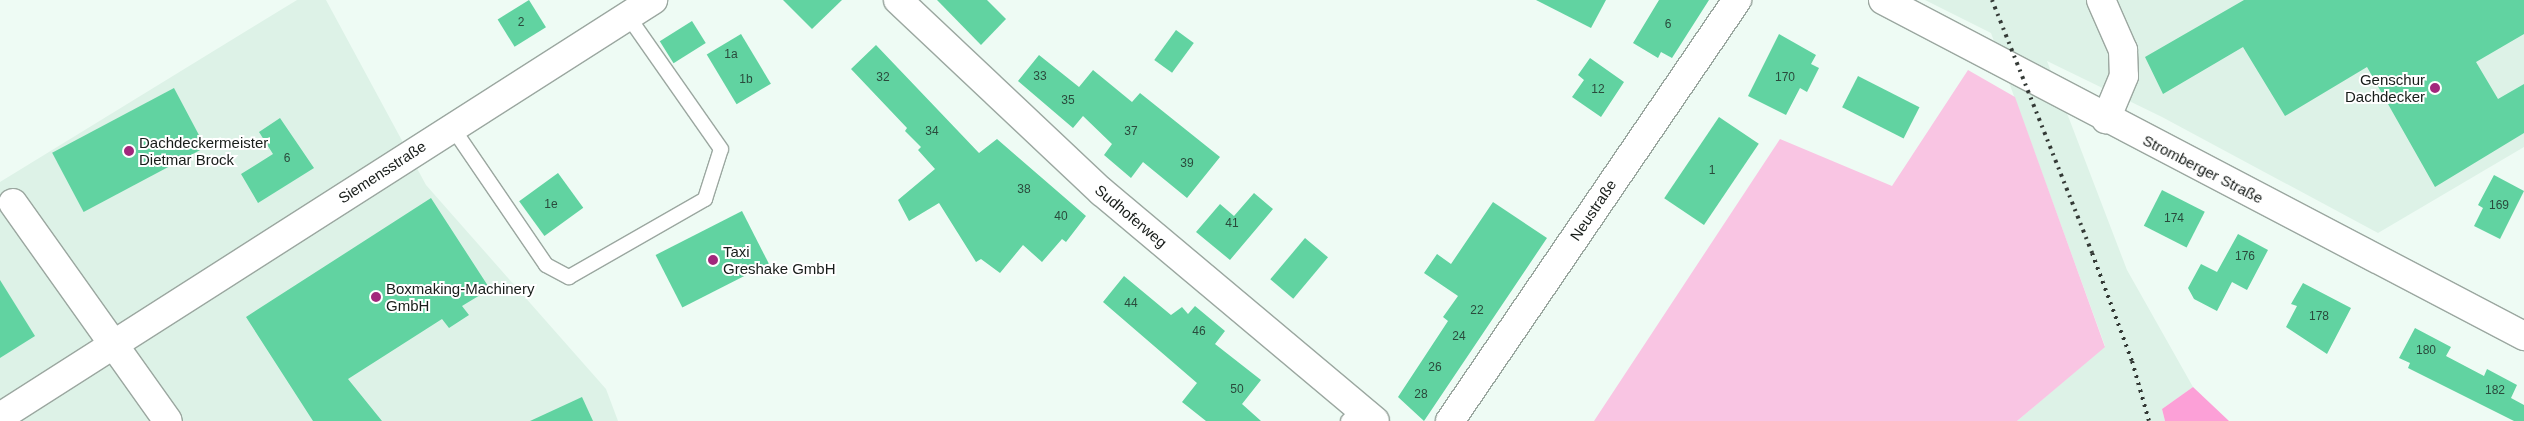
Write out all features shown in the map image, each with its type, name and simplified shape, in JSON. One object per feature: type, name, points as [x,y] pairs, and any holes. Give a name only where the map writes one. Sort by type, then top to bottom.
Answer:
[{"type":"street","name":"Siemensstraße","points":[[0,417],[113,347],[452,127],[653,0]]},
{"type":"street","name":"Sudhoferweg","points":[[898,0],[1102,192],[1361,417]]},
{"type":"street","name":"Neustraße","points":[[1450,421],[1737,0]]},
{"type":"street","name":"Stromberger Straße","points":[[1883,0],[2106,119],[2524,336]]},
{"type":"street","points":[[2101,0],[2123,50],[2124,76],[2106,119]]},
{"type":"street","points":[[14,203],[113,347],[168,421]]},
{"type":"lane","points":[[452,127],[546,266],[569,277],[705,199],[721,149],[628,16]]},
{"type":"shaded area","points":[[297,0],[326,0],[426,185],[606,389],[618,421],[0,421],[0,182]]},
{"type":"shaded area","points":[[1925,0],[2524,0],[2524,147],[2378,233],[2162,117],[2047,61],[2127,270],[2193,387],[2162,409],[2165,421],[2017,421],[2105,346],[1991,33]]},
{"type":"shaded area","points":[[1968,70],[2015,97],[2105,347],[2017,421],[1594,421],[1780,139],[1892,186]]},
{"type":"shaded area","points":[[2193,387],[2229,421],[2165,421],[2162,409]]},
{"type":"building","points":[[529,0],[546,27],[515,47],[498,20]]},
{"type":"building","points":[[783,0],[842,0],[812,29]]},
{"type":"building","points":[[937,0],[987,0],[1006,19],[981,45]]},
{"type":"building","points":[[1536,0],[1606,0],[1591,28]]},
{"type":"building","points":[[1659,0],[1709,0],[1672,58],[1661,52],[1658,58],[1633,43]]},
{"type":"building","points":[[2244,0],[2524,0],[2524,34],[2476,62],[2498,99],[2524,84],[2524,133],[2435,187],[2367,67],[2285,116],[2243,47],[2163,94],[2145,57]]},
{"type":"building","points":[[692,21],[706,43],[674,63],[660,41]]},
{"type":"building","points":[[1176,30],[1194,43],[1172,73],[1154,60]]},
{"type":"building","points":[[741,34],[771,84],[737,104],[707,55]]},
{"type":"building","points":[[1779,34],[1816,55],[1811,64],[1819,68],[1807,92],[1800,88],[1786,115],[1748,96]]},
{"type":"building","points":[[876,45],[979,153],[997,139],[1086,216],[1066,242],[1062,239],[1042,262],[1023,245],[1000,273],[981,259],[976,262],[939,203],[909,221],[898,200],[935,169],[918,150],[921,147],[905,131],[907,128],[851,69]]},
{"type":"building","points":[[1039,55],[1079,87],[1093,70],[1132,102],[1140,93],[1220,157],[1187,198],[1143,162],[1131,178],[1104,155],[1112,144],[1083,116],[1073,128],[1018,81]]},
{"type":"building","points":[[1590,58],[1624,82],[1601,117],[1572,97],[1584,80],[1578,75]]},
{"type":"building","points":[[1858,76],[1919,107],[1904,139],[1842,107]]},
{"type":"building","name":"Dachdeckermeister Dietmar Brock","points":[[174,88],[205,147],[84,212],[52,153]]},
{"type":"building","points":[[1719,117],[1759,144],[1704,225],[1664,198]]},
{"type":"building","points":[[280,118],[314,168],[258,203],[241,174],[273,154],[259,132]]},
{"type":"building","points":[[558,173],[583,208],[544,236],[519,201]]},
{"type":"building","points":[[2494,175],[2524,191],[2500,239],[2474,226],[2483,208],[2478,205]]},
{"type":"building","points":[[2162,190],[2205,212],[2187,247],[2144,226]]},
{"type":"building","points":[[1254,193],[1273,209],[1230,260],[1196,232],[1220,204],[1234,216]]},
{"type":"building","name":"Boxmaking-Machinery GmbH","points":[[431,198],[490,289],[462,306],[469,315],[449,328],[442,319],[348,379],[382,421],[313,421],[246,317]]},
{"type":"building","points":[[1493,202],[1547,238],[1424,421],[1398,397],[1448,321],[1443,317],[1458,296],[1424,273],[1437,254],[1451,264]]},
{"type":"building","name":"Taxi Greshake GmbH","points":[[742,211],[769,264],[682,308],[656,255]]},
{"type":"building","points":[[2238,234],[2268,250],[2247,290],[2232,282],[2217,311],[2194,299],[2188,288],[2201,264],[2217,272]]},
{"type":"building","points":[[1305,238],[1328,257],[1293,299],[1270,279]]},
{"type":"building","points":[[1124,276],[1171,315],[1182,307],[1188,314],[1195,306],[1225,331],[1215,344],[1261,380],[1242,404],[1261,421],[1206,421],[1182,402],[1197,383],[1103,302]]},
{"type":"building","points":[[0,280],[35,336],[0,358]]},
{"type":"building","points":[[2303,283],[2351,308],[2327,354],[2286,327],[2297,306],[2291,304]]},
{"type":"building","points":[[2415,328],[2451,347],[2446,356],[2484,376],[2487,369],[2517,385],[2511,398],[2524,405],[2524,421],[2514,421],[2408,368],[2410,363],[2399,358]]},
{"type":"building","points":[[582,397],[593,421],[530,421]]},
{"type":"railway","points":[[1992,0],[2092,253],[2132,361],[2149,421]]},
{"type":"place","name":"Genschur Dachdecker","points":[[2435,88]]},
{"type":"place","name":"Dachdeckermeister Dietmar Brock","points":[[129,151]]},
{"type":"place","name":"Taxi Greshake GmbH","points":[[713,260]]},
{"type":"place","name":"Boxmaking-Machinery GmbH","points":[[376,297]]}]
